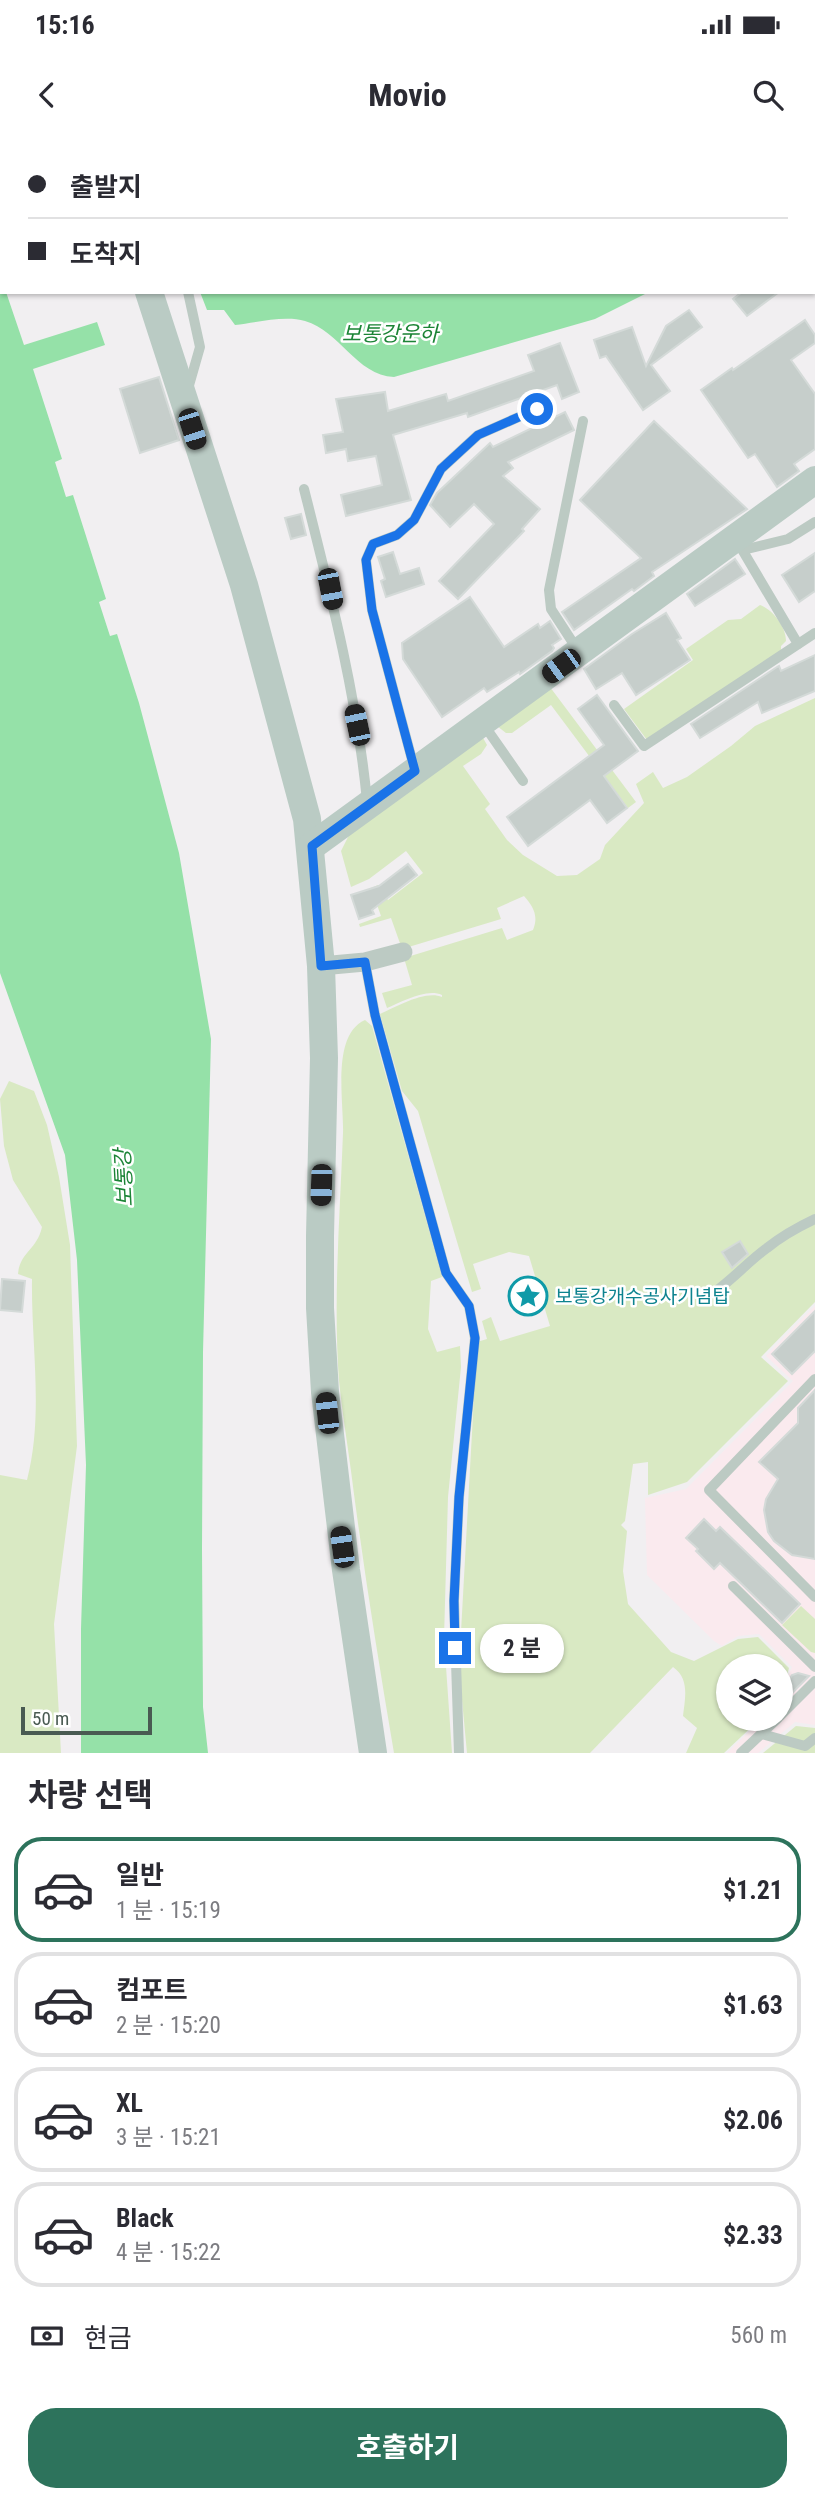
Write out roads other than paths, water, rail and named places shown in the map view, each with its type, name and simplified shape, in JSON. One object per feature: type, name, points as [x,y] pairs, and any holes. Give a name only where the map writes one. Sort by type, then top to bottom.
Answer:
[{"type":"main road","points":[[150,294],[243,585],[307,818],[312,846],[321,966],[324,1058],[320,1308],[325,1392],[345,1570],[373,1753]]},
{"type":"main road","points":[[312,846],[580,652],[739,544],[815,480]]},
{"type":"street","points":[[321,966],[365,962],[403,952]]},
{"type":"lane","points":[[184,403],[200,347],[188,294]]},
{"type":"lane","points":[[415,771],[372,610],[366,560],[373,544],[397,535],[414,520],[441,469],[478,435],[537,409]]},
{"type":"lane","points":[[580,652],[551,609],[549,590],[583,421]]},
{"type":"lane","points":[[304,489],[330,589],[362,752],[368,805]]},
{"type":"lane","points":[[798,644],[739,544],[788,539],[815,522]]},
{"type":"lane","points":[[614,705],[644,746],[815,633]]},
{"type":"lane","points":[[482,722],[523,781]]},
{"type":"lane","points":[[365,962],[375,1015],[446,1273],[469,1306],[475,1338],[459,1497],[454,1601],[458,1753]]},
{"type":"lane","points":[[716,1291],[738,1275],[764,1250],[786,1234],[815,1219]]},
{"type":"lane","points":[[815,1379],[709,1490],[815,1597]]},
{"type":"lane","points":[[733,1586],[815,1667]]},
{"type":"lane","points":[[793,1703],[815,1681]]},
{"type":"lane","points":[[741,1753],[765,1731]]},
{"type":"lane","points":[[762,1734],[805,1746],[815,1738]]},
{"type":"water","name":"보통강","points":[[0,294],[7,294],[24,345],[97,322],[105,345],[33,369],[62,459],[55,462],[66,497],[73,495],[106,599],[99,602],[110,636],[117,634],[139,703],[179,853],[211,1039],[203,1352],[202,1550],[203,1707],[208,1753],[81,1753],[81,1629],[86,1465],[77,1260],[65,1155],[0,973]]},
{"type":"water","name":"보통강운하","points":[[201,294],[645,294],[595,319],[394,377],[369,369],[328,334],[305,321],[279,319],[235,325],[224,310],[207,310]]},
{"type":"place","name":"보통강개수공사기념탑","points":[[528,1296]]}]
